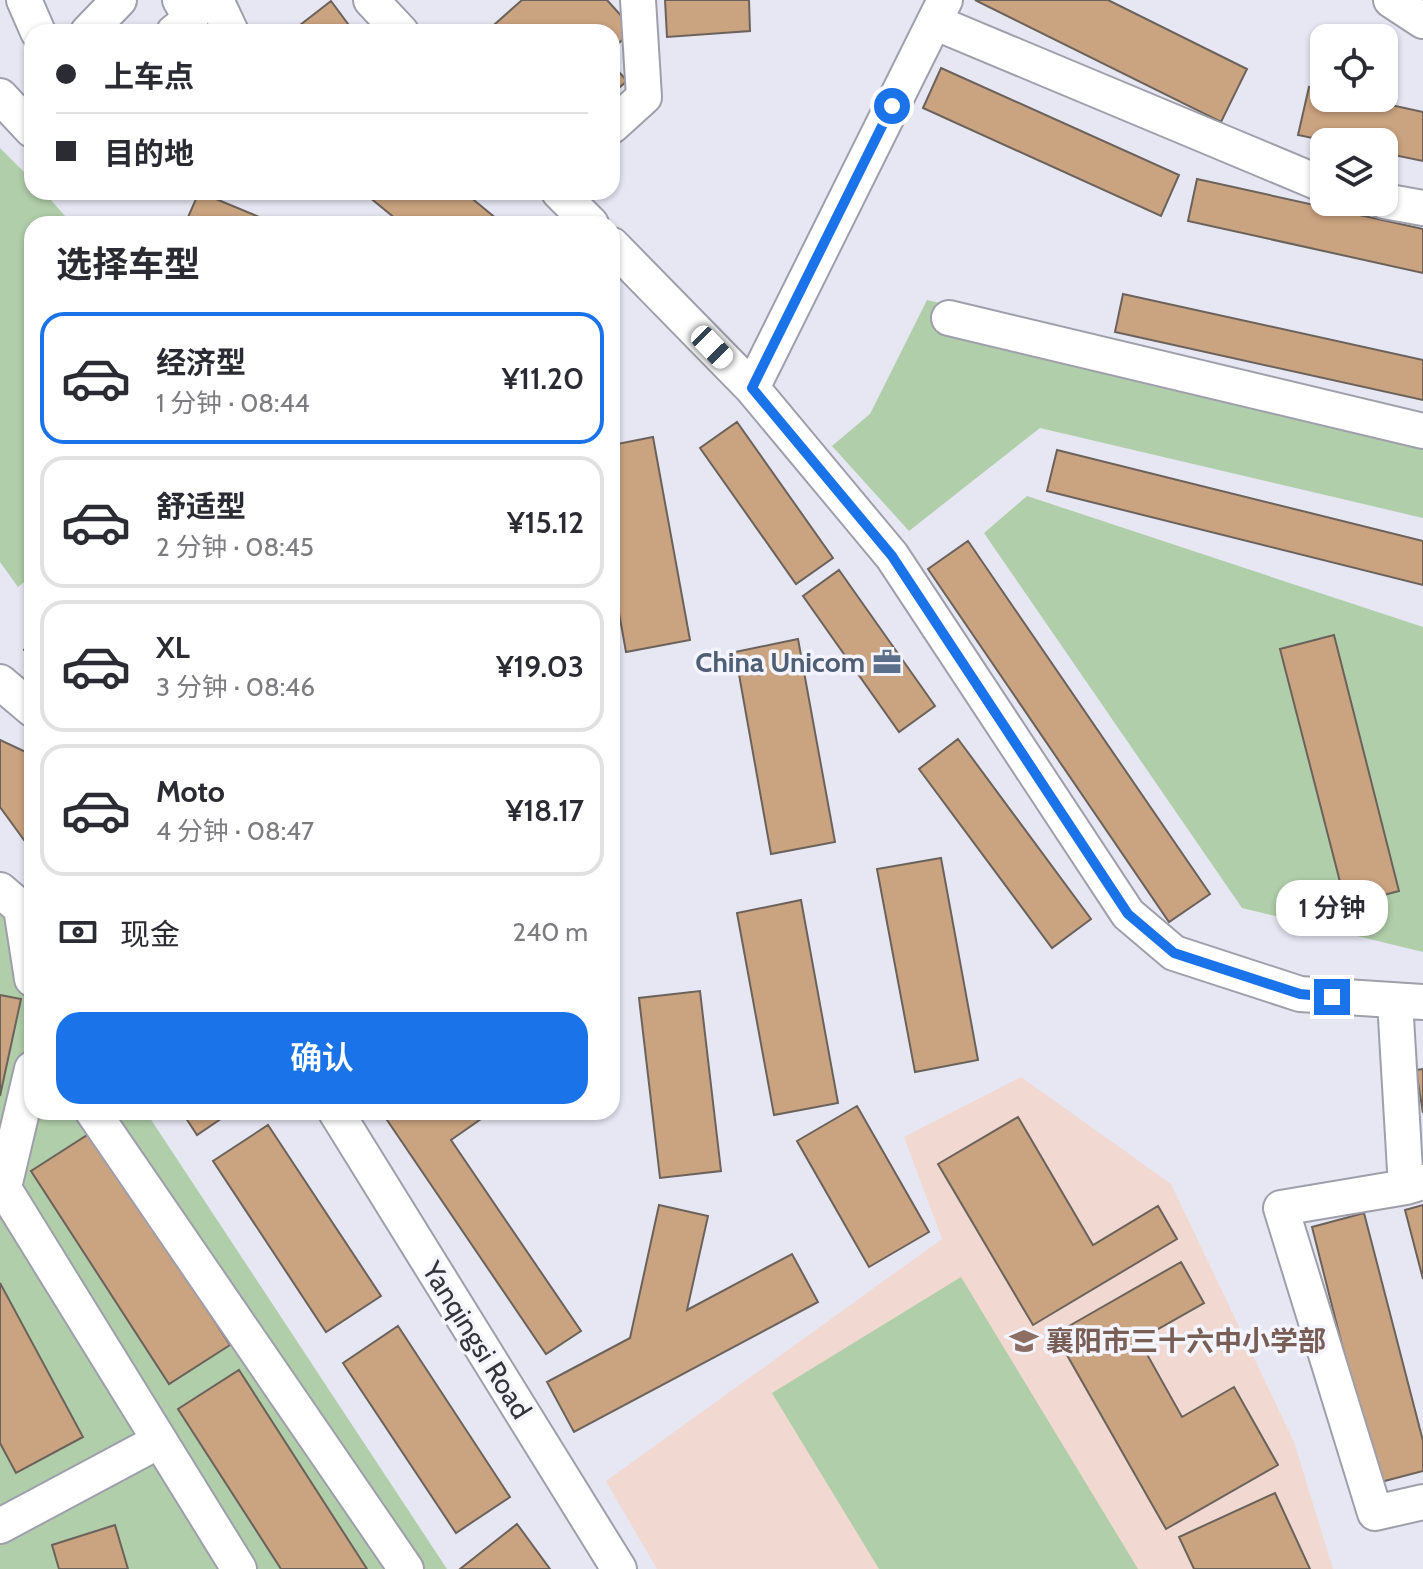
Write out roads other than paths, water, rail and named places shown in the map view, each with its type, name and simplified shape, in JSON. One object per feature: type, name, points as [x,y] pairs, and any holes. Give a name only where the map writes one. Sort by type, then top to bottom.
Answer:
[{"type":"street","points":[[24,0],[34,24]]},
{"type":"street","points":[[96,24],[119,0]]},
{"type":"street","points":[[180,0],[191,19],[184,24]]},
{"type":"street","points":[[216,0],[230,24]]},
{"type":"street","points":[[239,24],[246,13],[244,0]]},
{"type":"street","points":[[371,0],[394,24]]},
{"type":"street","points":[[620,119],[644,97],[638,0]]},
{"type":"street","points":[[1391,0],[1423,21]]},
{"type":"street","points":[[752,388],[940,11],[1310,179]]},
{"type":"street","points":[[0,96],[24,122]]},
{"type":"street","points":[[567,200],[583,216]]},
{"type":"street","points":[[1398,204],[1423,208]]},
{"type":"street","points":[[620,253],[752,388],[892,556],[1128,914],[1174,953],[1300,994],[1409,1002],[1414,1185],[1281,1208],[1375,1513],[1423,1502]]},
{"type":"street","points":[[949,318],[1423,431]]},
{"type":"street","points":[[0,682],[24,702]]},
{"type":"street","points":[[0,890],[21,908],[24,927]]},
{"type":"street","points":[[24,1100],[2,1184],[239,1569]]},
{"type":"street","points":[[98,1120],[406,1569]]},
{"type":"street","name":"Yanqingsi Road","points":[[341,1120],[619,1569]]},
{"type":"street","points":[[0,1526],[159,1441]]},
{"type":"place","name":"China Unicom","points":[[887,662]]},
{"type":"place","name":"襄阳市三十六中小学部","points":[[1024,1341]]}]
